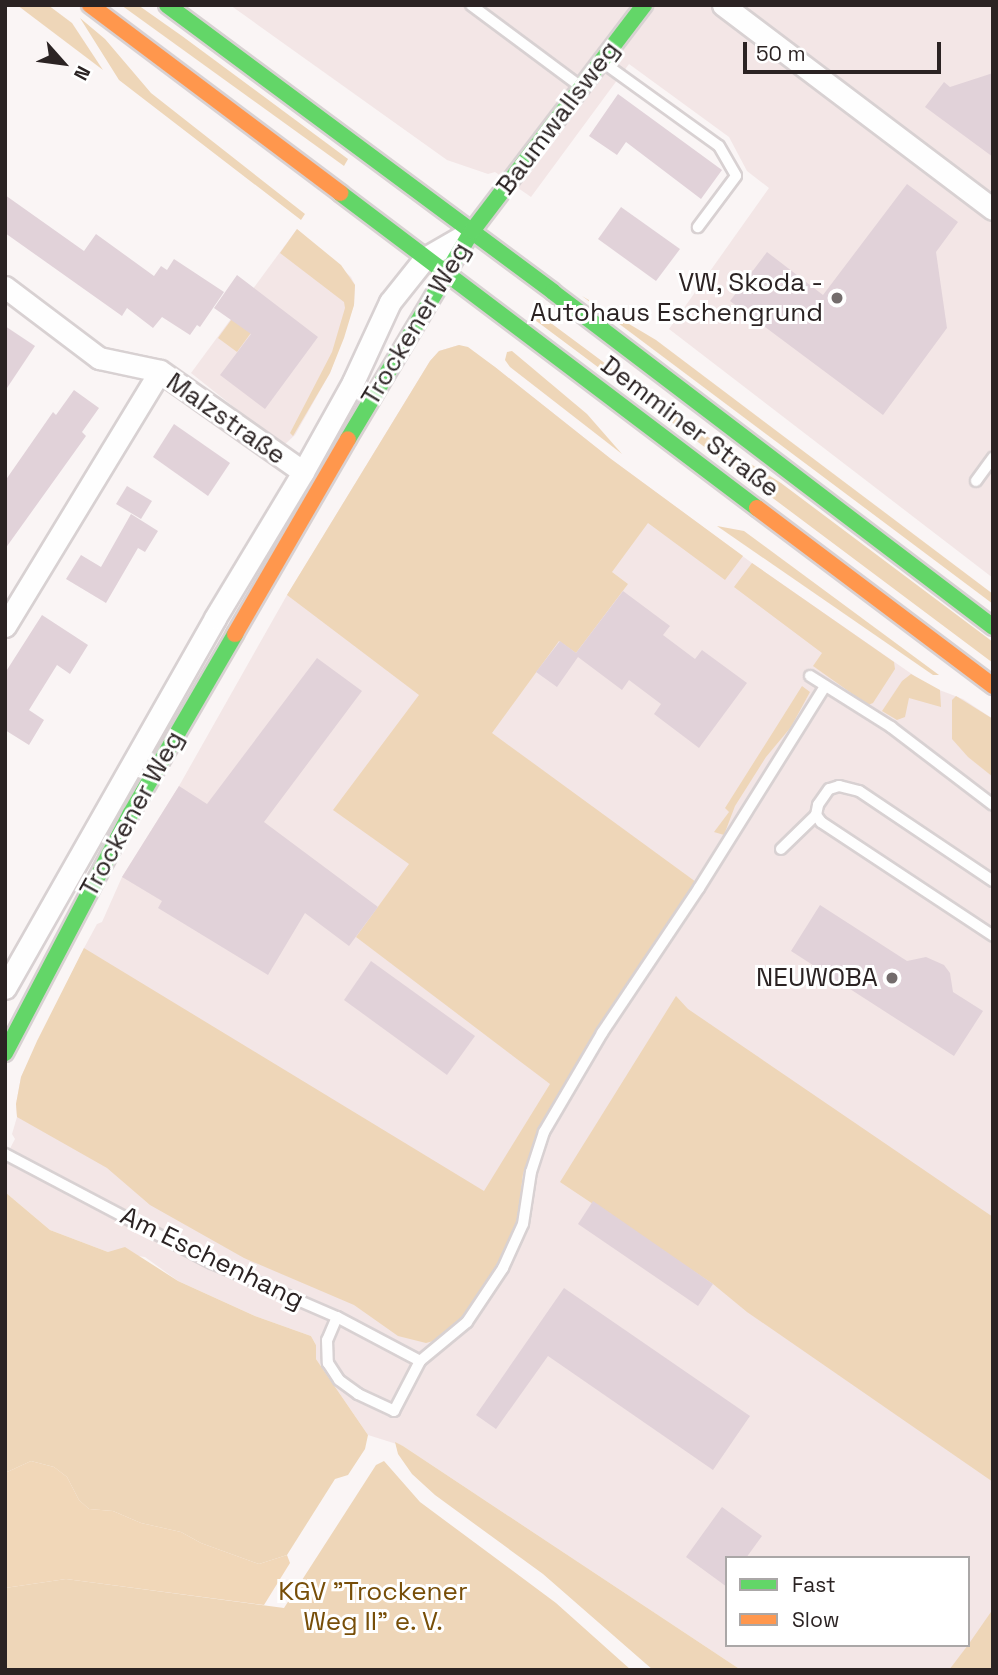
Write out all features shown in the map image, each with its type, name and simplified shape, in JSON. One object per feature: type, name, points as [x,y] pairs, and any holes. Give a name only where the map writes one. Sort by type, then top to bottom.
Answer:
[{"type":"main road","name":"Demminer Straße","points":[[90,5],[993,686]]},
{"type":"main road","name":"Demminer Straße","points":[[167,5],[472,231],[993,627]]},
{"type":"main road","name":"Baumwallsweg","points":[[472,231],[644,5]]},
{"type":"main road","name":"Trockener Weg","points":[[5,1053],[138,801],[472,231]]},
{"type":"street","points":[[723,5],[993,209]]},
{"type":"street","name":"Trockener Weg","points":[[5,988],[215,618],[303,472],[353,382],[390,302],[425,258],[472,231]]},
{"type":"street","name":"Malzstraße","points":[[5,287],[99,358],[160,371],[303,472]]},
{"type":"street","points":[[5,626],[160,371]]},
{"type":"lane","points":[[471,5],[582,87]]},
{"type":"lane","points":[[601,61],[719,146],[736,176],[698,228]]},
{"type":"lane","points":[[976,481],[993,458]]},
{"type":"lane","points":[[810,676],[891,727],[993,804]]},
{"type":"lane","points":[[337,1317],[327,1340],[328,1363],[339,1380],[358,1394],[394,1411],[420,1361],[467,1322],[503,1268],[523,1224],[531,1172],[544,1132],[602,1033],[699,888],[825,687]]},
{"type":"lane","points":[[781,849],[816,815],[822,797],[829,789],[839,786],[859,791],[993,881]]},
{"type":"lane","points":[[816,815],[821,822],[993,936]]},
{"type":"lane","name":"Am Eschenhang","points":[[5,1154],[212,1263],[337,1317],[420,1361]]},
{"type":"shaded area","points":[[230,5],[993,5],[993,578],[669,329],[769,188],[747,171],[729,137],[629,64],[531,197],[495,172],[488,174],[447,160]]},
{"type":"shaded area","points":[[297,229],[351,277],[355,285],[354,305],[330,373],[295,435],[283,446],[191,373]]},
{"type":"shaded area","points":[[459,345],[495,367],[611,459],[752,563],[929,686],[963,699],[993,719],[993,1670],[741,1670],[403,1446],[368,1435],[316,1359],[316,1345],[311,1336],[255,1316],[178,1281],[145,1257],[108,1252],[50,1230],[5,1192],[5,1158],[15,1139],[12,1134],[17,1117],[16,1104],[21,1077],[84,948],[97,924],[102,922],[122,877],[179,786],[287,595],[430,361],[439,351]]},
{"type":"shaded area","points":[[31,1461],[54,1467],[67,1477],[79,1500],[89,1509],[113,1511],[141,1523],[181,1532],[201,1543],[259,1564],[287,1555],[290,1563],[264,1605],[66,1579],[5,1588],[5,1473]]},
{"type":"green space","points":[[17,5],[48,5],[72,23],[103,70]]},
{"type":"green space","points":[[121,5],[138,5],[182,36],[348,159],[344,166]]},
{"type":"green space","points":[[80,18],[105,39],[151,93],[305,214],[301,220],[119,80]]},
{"type":"green space","points":[[297,229],[341,265],[355,285],[354,305],[330,373],[293,436],[290,433],[332,352],[345,308],[344,302],[280,253]]},
{"type":"green space","points":[[253,290],[272,304],[237,352],[218,338]]},
{"type":"green space","points":[[582,296],[656,340],[993,594],[993,604]]},
{"type":"green space","points":[[536,312],[684,422],[781,483],[993,642],[993,663],[531,317]]},
{"type":"green space","points":[[459,345],[468,347],[495,367],[611,459],[743,556],[725,580],[648,523],[612,572],[628,584],[576,653],[559,641],[492,733],[696,882],[599,1029],[540,1125],[523,1174],[517,1222],[499,1264],[465,1316],[437,1340],[426,1343],[398,1336],[354,1305],[244,1258],[150,1205],[107,1168],[17,1117],[16,1104],[21,1077],[84,948],[484,1191],[550,1084],[356,937],[409,864],[333,810],[419,695],[287,595],[430,361],[439,351]]},
{"type":"green space","points":[[512,351],[587,414],[622,454],[510,367],[505,360],[507,352]]},
{"type":"green space","points":[[717,526],[744,531],[939,675],[933,675]]},
{"type":"green space","points":[[752,563],[894,662],[895,669],[873,703],[868,705],[813,666],[822,653],[734,587]]},
{"type":"green space","points":[[911,674],[940,690],[941,707],[909,698],[905,717],[897,720],[882,711],[902,681]]},
{"type":"green space","points":[[802,686],[810,692],[791,727],[766,757],[735,806],[724,835],[714,832],[729,812],[725,808]]},
{"type":"green space","points":[[956,696],[993,719],[993,777],[968,757],[952,739],[952,700]]},
{"type":"green space","points":[[676,996],[688,1009],[993,1217],[993,1482],[747,1312],[713,1284],[560,1182]]},
{"type":"green space","points":[[5,1192],[50,1230],[108,1252],[125,1247],[178,1281],[255,1316],[311,1336],[316,1345],[316,1359],[368,1435],[365,1449],[348,1475],[335,1479],[287,1555],[259,1564],[201,1543],[181,1532],[141,1523],[113,1511],[89,1509],[79,1500],[67,1477],[54,1467],[31,1461],[5,1473]]},
{"type":"green space","points":[[395,1442],[741,1670],[653,1670],[543,1574],[435,1495],[412,1474],[398,1454]]},
{"type":"green space","name":"KGV \"Trockener Weg II\" e. V.","points":[[384,1461],[420,1502],[556,1603],[631,1670],[5,1670],[5,1588],[66,1579],[284,1608],[376,1465]]},
{"type":"green space","points":[[993,1609],[993,1670],[949,1670],[966,1647],[970,1647],[970,1642]]},
{"type":"building","points":[[993,73],[993,157],[925,107],[944,82],[950,87]]},
{"type":"building","points":[[618,94],[722,170],[701,199],[626,142],[617,155],[589,136]]},
{"type":"building","name":"VW, Skoda - Autohaus Eschengrund","points":[[907,184],[958,222],[936,252],[947,328],[883,415],[730,301],[767,252],[823,295]]},
{"type":"building","points":[[5,195],[84,251],[96,234],[154,276],[161,266],[167,270],[174,259],[224,292],[200,327],[197,325],[190,335],[162,317],[153,328],[127,308],[122,316],[5,233]]},
{"type":"building","points":[[621,207],[680,249],[656,281],[598,239]]},
{"type":"building","points":[[237,275],[318,337],[265,409],[220,375],[251,334],[214,308]]},
{"type":"building","points":[[5,326],[35,346],[5,391]]},
{"type":"building","points":[[74,390],[99,408],[82,432],[86,436],[5,549],[5,481],[53,412],[56,415]]},
{"type":"building","points":[[174,424],[230,463],[208,496],[153,457]]},
{"type":"building","points":[[127,486],[152,501],[141,519],[116,504]]},
{"type":"building","points":[[131,514],[158,531],[145,552],[138,548],[106,603],[66,579],[81,555],[101,567]]},
{"type":"building","points":[[623,591],[670,626],[663,635],[695,659],[702,650],[747,683],[699,748],[654,714],[661,704],[629,680],[622,690],[578,657],[557,687],[536,672],[560,641],[576,653]]},
{"type":"building","points":[[42,615],[88,645],[70,674],[57,665],[29,710],[44,720],[29,745],[5,730],[5,673]]},
{"type":"building","points":[[317,658],[362,691],[264,822],[378,907],[349,946],[305,913],[268,975],[158,908],[162,901],[122,877],[179,786],[207,804]]},
{"type":"building","name":"NEUWOBA","points":[[820,905],[907,961],[926,957],[944,965],[950,973],[953,992],[983,1011],[954,1056],[791,951]]},
{"type":"building","points":[[371,961],[475,1036],[447,1075],[344,1000]]},
{"type":"building","points":[[593,1201],[713,1284],[698,1306],[578,1224]]},
{"type":"building","points":[[564,1288],[750,1416],[713,1470],[548,1356],[496,1429],[476,1415]]},
{"type":"building","points":[[722,1507],[762,1536],[747,1556],[725,1556],[725,1586],[686,1557]]},
{"type":"traffic: fast","points":[[167,5],[553,292],[993,627]]},
{"type":"traffic: fast","points":[[348,439],[472,231],[644,5]]},
{"type":"traffic: fast","points":[[340,193],[757,508]]},
{"type":"traffic: fast","points":[[5,1053],[131,813],[235,634]]},
{"type":"traffic: slow","points":[[90,5],[340,193]]},
{"type":"traffic: slow","points":[[235,634],[348,439]]},
{"type":"traffic: slow","points":[[757,508],[993,686]]},
{"type":"place","name":"VW, Skoda - Autohaus Eschengrund","points":[[837,298]]},
{"type":"place","name":"NEUWOBA","points":[[892,978]]}]
